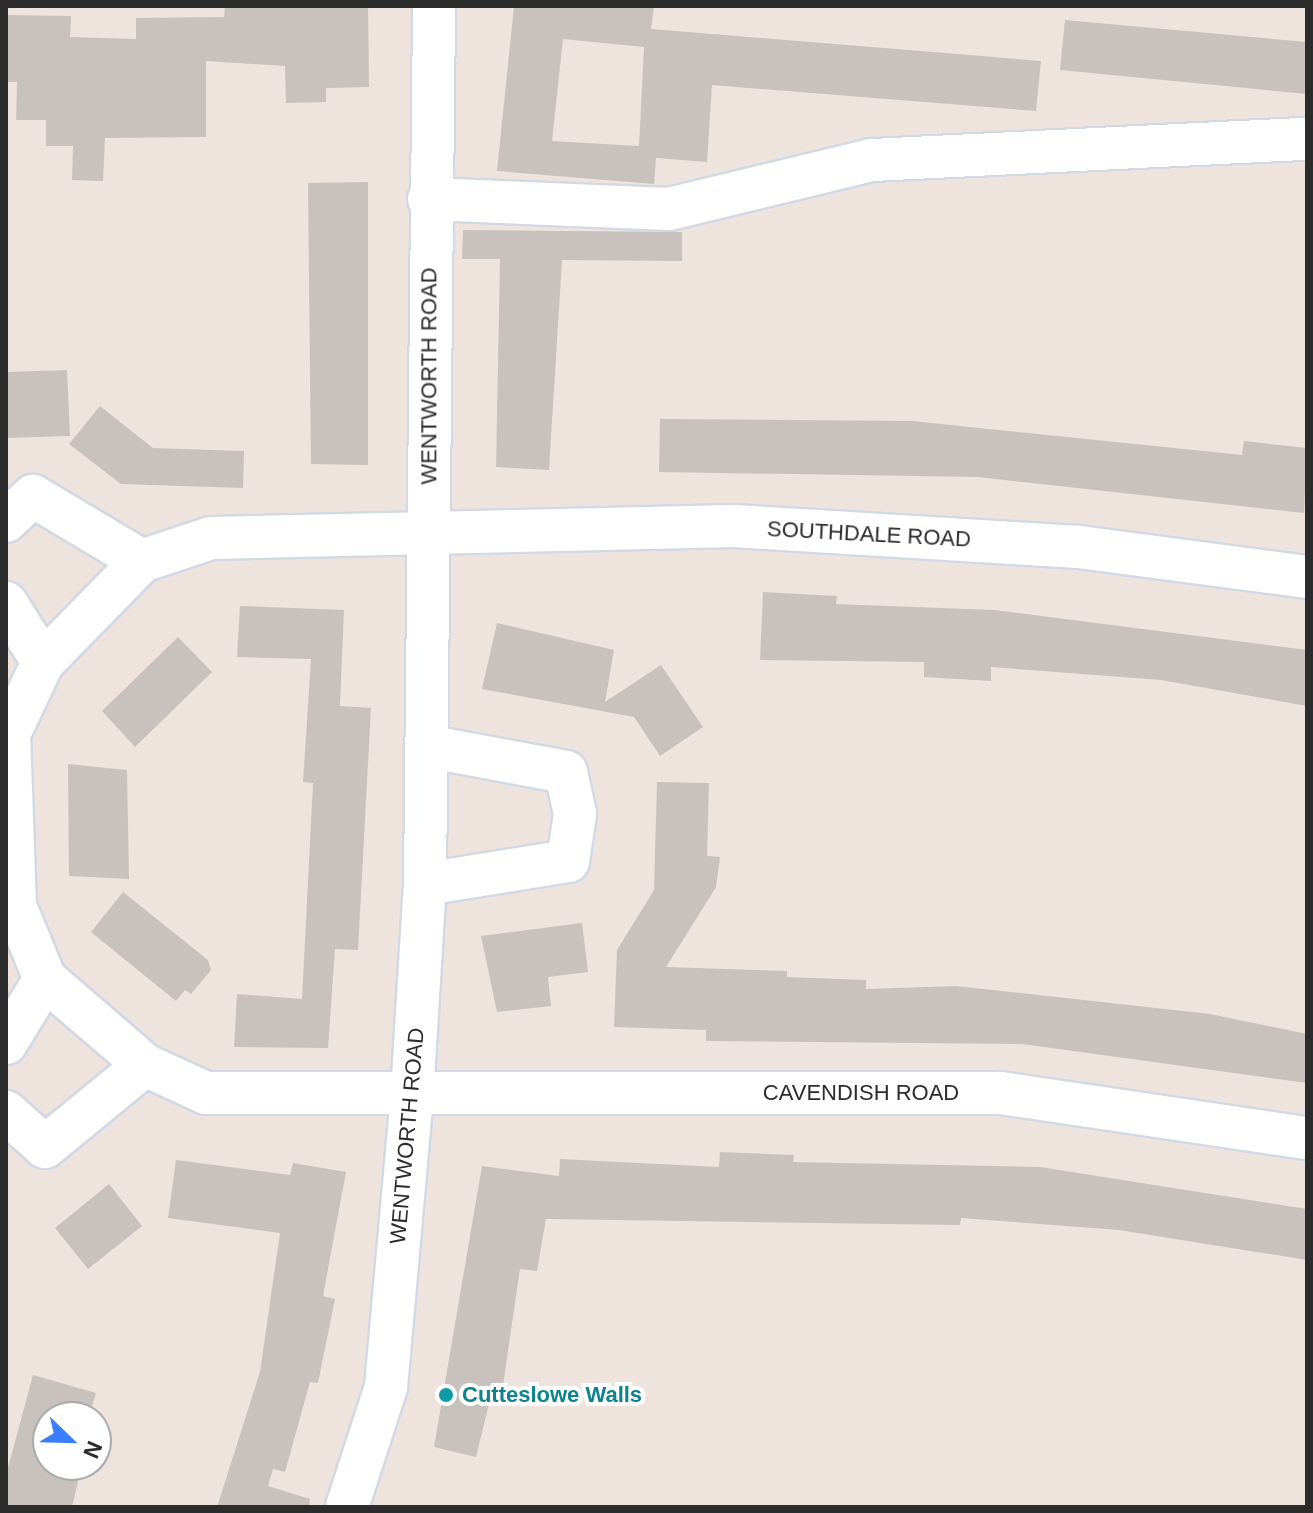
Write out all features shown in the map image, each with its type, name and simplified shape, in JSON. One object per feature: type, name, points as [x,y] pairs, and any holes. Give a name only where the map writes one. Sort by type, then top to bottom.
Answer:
[{"type":"street","name":"WENTWORTH ROAD","points":[[347,1507],[386,1387],[412,1095],[425,884],[429,199],[434,6]]},
{"type":"street","points":[[429,199],[669,209],[872,160],[1307,139]]},
{"type":"street","points":[[6,521],[33,496],[142,561],[43,662],[9,734],[15,906],[45,979],[6,1043]]},
{"type":"street","name":"SOUTHDALE ROAD","points":[[142,561],[211,538],[734,526],[1078,547],[1307,577]]},
{"type":"street","points":[[6,603],[43,662]]},
{"type":"street","points":[[425,884],[568,861],[575,814],[566,772],[426,746]]},
{"type":"street","name":"CAVENDISH ROAD","points":[[45,979],[145,1065],[206,1093],[1001,1093],[1307,1138]]},
{"type":"street","points":[[6,1112],[45,1147],[145,1065]]},
{"type":"building","points":[[225,6],[368,6],[369,87],[326,88],[326,102],[286,103],[285,66],[206,61],[206,137],[105,138],[103,181],[72,180],[73,146],[46,146],[46,120],[16,120],[17,82],[6,82],[6,15],[71,16],[70,37],[136,39],[136,18],[224,17]]},
{"type":"building","points":[[514,6],[654,6],[651,29],[1041,61],[1036,111],[712,85],[707,162],[656,158],[654,184],[497,171]],"holes":[[[563,39],[644,47],[639,146],[552,141]]]},
{"type":"building","points":[[1065,20],[1307,42],[1307,94],[1060,70]]},
{"type":"building","points":[[368,182],[368,465],[311,464],[308,183]]},
{"type":"building","points":[[463,230],[682,232],[682,261],[562,260],[549,470],[496,467],[500,259],[462,259]]},
{"type":"building","points":[[67,370],[70,436],[6,438],[6,372]]},
{"type":"building","points":[[100,406],[153,448],[244,451],[243,488],[121,484],[69,444]]},
{"type":"building","points":[[660,419],[912,421],[1242,455],[1244,441],[1307,448],[1304,513],[978,477],[659,472]]},
{"type":"building","points":[[763,592],[837,596],[836,604],[994,610],[1307,650],[1307,706],[1161,680],[991,667],[991,681],[924,677],[924,662],[760,660]]},
{"type":"building","points":[[240,606],[344,610],[340,706],[371,708],[358,950],[335,949],[328,1048],[234,1047],[237,994],[302,999],[313,783],[303,782],[311,659],[237,657]]},
{"type":"building","points":[[497,623],[614,650],[605,702],[661,665],[703,727],[660,756],[634,717],[482,689]]},
{"type":"building","points":[[178,637],[212,672],[135,747],[102,711]]},
{"type":"building","points":[[68,764],[127,770],[129,879],[69,876]]},
{"type":"building","points":[[657,782],[709,783],[707,856],[720,857],[716,887],[666,967],[787,971],[787,977],[866,980],[866,989],[956,986],[1210,1014],[1307,1034],[1307,1083],[1022,1044],[706,1041],[706,1030],[614,1027],[617,950],[654,890]]},
{"type":"building","points":[[123,892],[208,960],[211,970],[191,994],[185,990],[176,1001],[91,932]]},
{"type":"building","points":[[582,923],[588,972],[548,977],[551,1006],[497,1012],[481,936]]},
{"type":"building","points":[[720,1152],[794,1155],[793,1162],[1040,1167],[1307,1209],[1307,1260],[1119,1230],[961,1218],[960,1225],[546,1219],[537,1271],[520,1269],[503,1385],[494,1384],[476,1457],[434,1447],[482,1166],[559,1176],[560,1159],[719,1167]]},
{"type":"building","points":[[176,1160],[290,1175],[293,1163],[346,1172],[323,1296],[335,1299],[318,1383],[310,1382],[285,1472],[273,1469],[268,1486],[310,1499],[309,1507],[217,1507],[260,1372],[280,1233],[168,1218]]},
{"type":"building","points":[[109,1184],[142,1226],[88,1269],[55,1228]]},
{"type":"building","points":[[33,1375],[96,1393],[94,1401],[32,1401],[32,1481],[78,1481],[72,1507],[6,1507],[6,1475]]},
{"type":"place","name":"Cutteslowe Walls","points":[[446,1395]]}]
